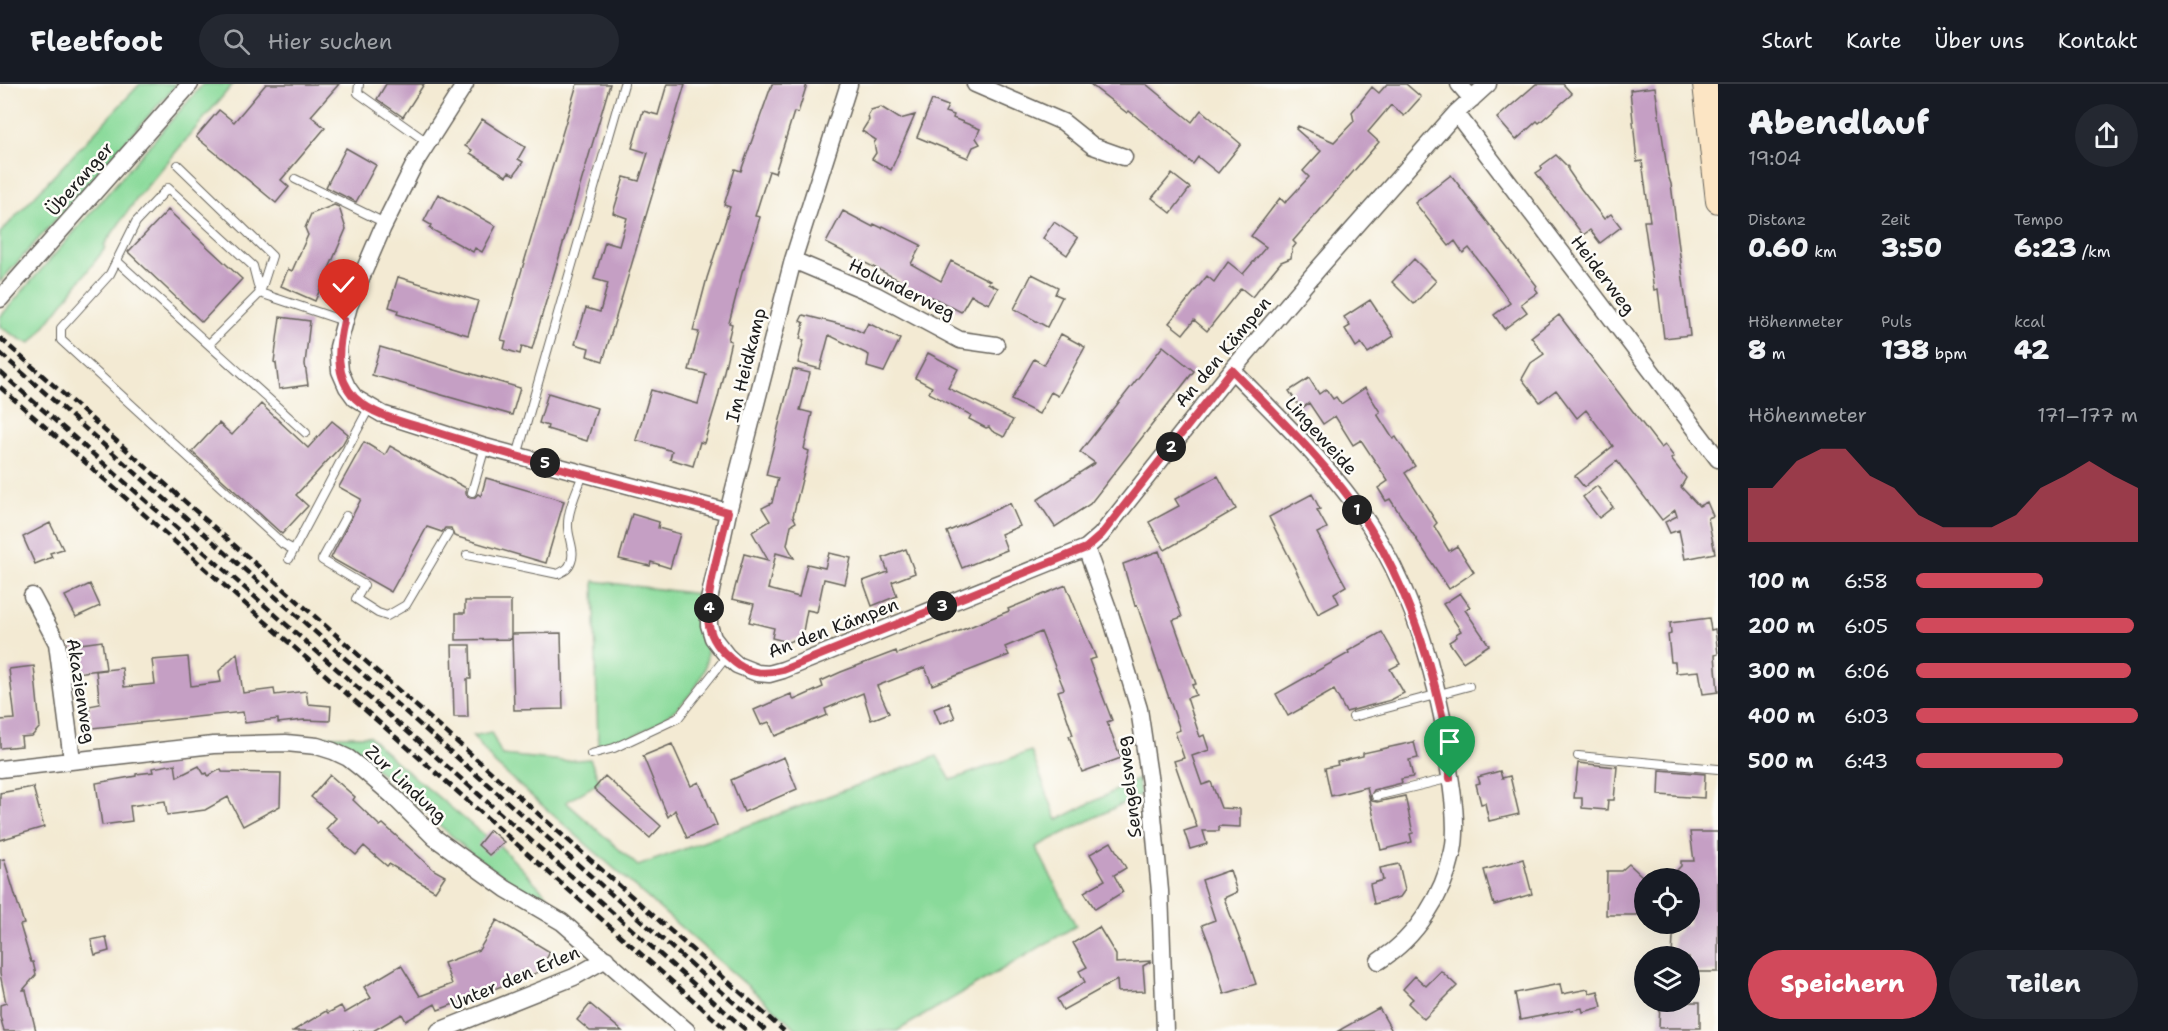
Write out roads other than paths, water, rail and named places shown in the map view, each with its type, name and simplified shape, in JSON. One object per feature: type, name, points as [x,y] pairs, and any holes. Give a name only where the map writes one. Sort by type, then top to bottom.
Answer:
[{"type":"main road","points":[[1705,84],[1714,127],[1718,201]]},
{"type":"street","name":"Überanger","points":[[0,299],[190,84]]},
{"type":"street","points":[[465,84],[427,142],[385,223],[344,321],[338,347],[340,371],[347,387],[356,398],[382,414],[485,447],[728,512]]},
{"type":"street","name":"Im Heidkamp","points":[[727,656],[713,638],[709,625],[709,600],[728,512],[793,260],[849,84]]},
{"type":"street","points":[[975,84],[1063,122],[1093,146],[1124,157]]},
{"type":"street","points":[[1459,84],[1472,99]]},
{"type":"street","name":"An den Kämpen","points":[[727,656],[737,665],[757,673],[769,674],[783,670],[1086,548],[1101,535],[1232,370],[1456,113],[1488,84]]},
{"type":"street","name":"Heiderweg","points":[[1456,113],[1718,459]]},
{"type":"street","name":"Holunderweg","points":[[793,260],[876,295],[960,340],[996,345]]},
{"type":"street","name":"Lingeweide","points":[[1232,370],[1282,420],[1333,477],[1370,526],[1401,585],[1422,641],[1442,716],[1454,802],[1453,849],[1447,874],[1437,895],[1407,940],[1379,961]]},
{"type":"street","name":"Sengelsweg","points":[[1086,548],[1111,617],[1139,709],[1150,783],[1160,891],[1166,1031]]},
{"type":"street","name":"Akazienweg","points":[[32,596],[57,643],[72,760]]},
{"type":"street","name":"Zur Lindung","points":[[0,769],[213,745],[286,743],[317,746],[333,751],[348,758],[362,769],[435,838],[506,889],[562,922],[687,1031]]},
{"type":"street","name":"Unter den Erlen","points":[[439,1031],[574,977],[606,959]]},
{"type":"lane","points":[[358,84],[358,93],[427,142]]},
{"type":"lane","points":[[517,456],[624,84]]},
{"type":"lane","points":[[178,165],[272,256],[260,294],[209,344]]},
{"type":"lane","points":[[296,179],[385,223]]},
{"type":"lane","points":[[260,294],[253,266],[168,188],[136,222],[110,274],[61,328],[61,340],[283,544],[294,550]]},
{"type":"lane","points":[[118,262],[306,433]]},
{"type":"lane","points":[[260,294],[344,321]]},
{"type":"lane","points":[[290,559],[369,408]]},
{"type":"lane","points":[[472,492],[485,447]]},
{"type":"lane","points":[[467,555],[558,574],[566,571],[573,556],[568,535],[568,521],[583,474]]},
{"type":"lane","points":[[346,516],[322,560],[364,585],[356,599],[387,616],[406,605],[448,534]]},
{"type":"lane","points":[[591,754],[614,748],[678,718],[727,656]]},
{"type":"lane","points":[[1353,717],[1469,686]]},
{"type":"lane","points":[[1578,756],[1718,769]]},
{"type":"lane","points":[[1376,796],[1450,778]]},
{"type":"railway","points":[[0,338],[784,1031]]},
{"type":"railway","points":[[0,353],[766,1031]]},
{"type":"railway","points":[[0,372],[747,1031]]},
{"type":"railway","points":[[0,387],[728,1031]]}]
